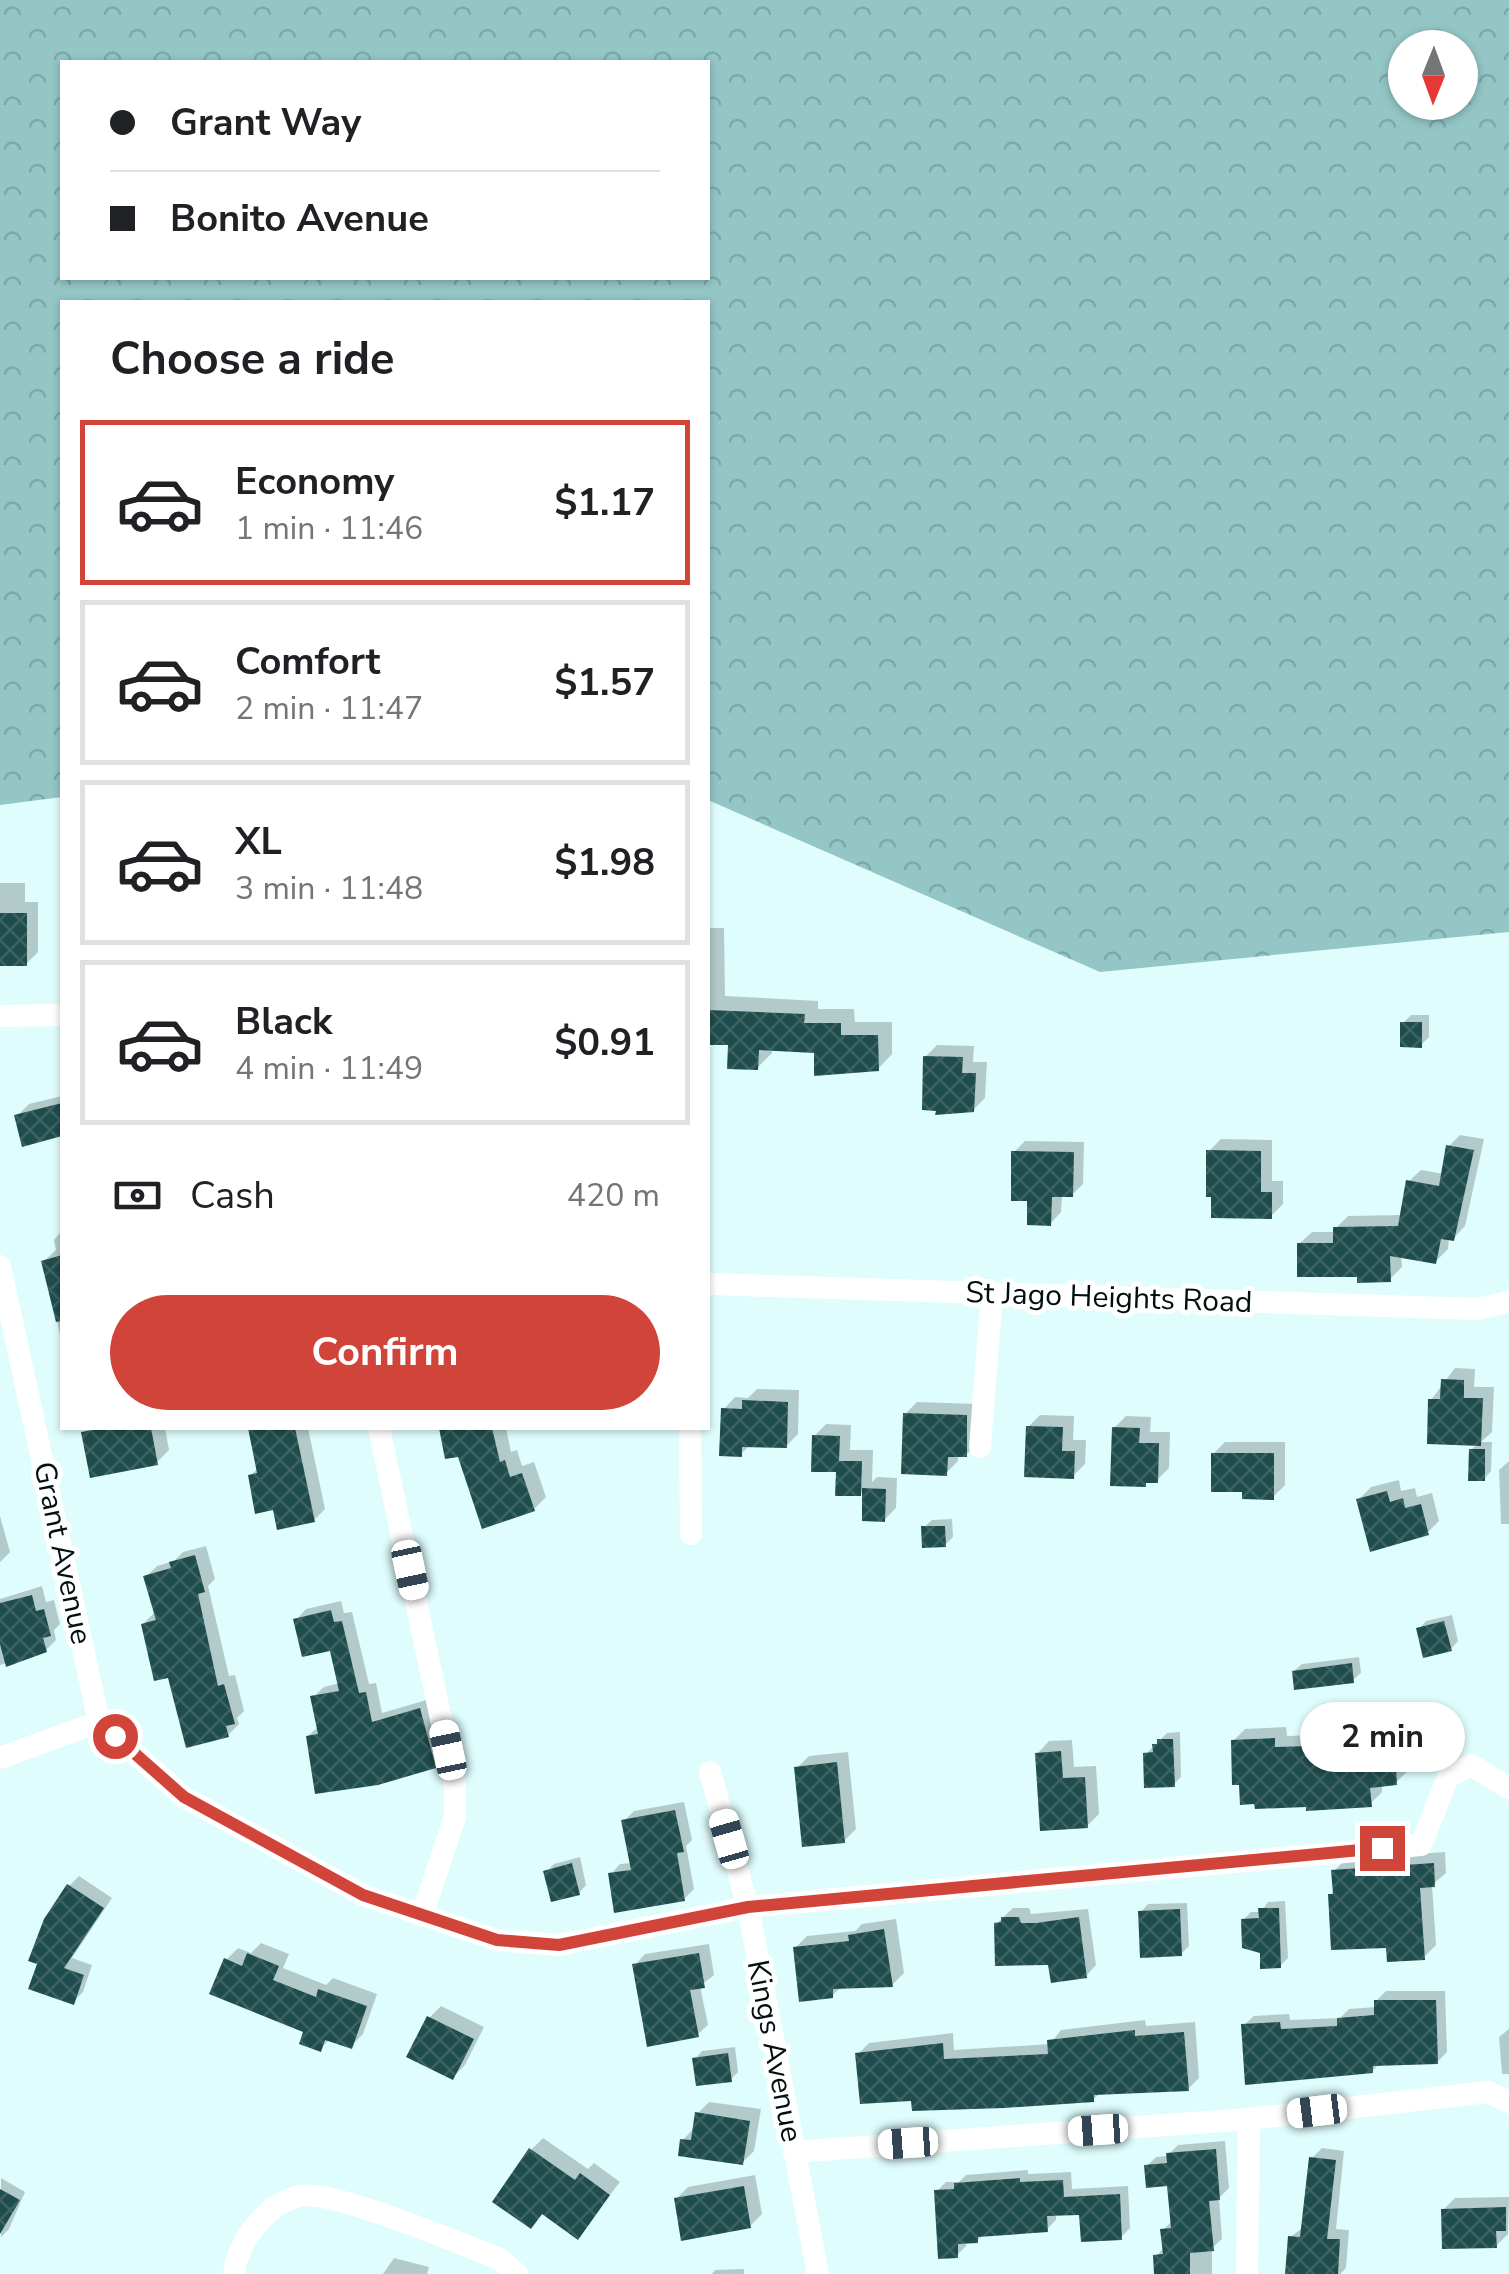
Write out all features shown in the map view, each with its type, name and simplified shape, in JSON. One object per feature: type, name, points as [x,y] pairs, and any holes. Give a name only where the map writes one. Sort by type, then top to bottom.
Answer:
[{"type":"street","points":[[0,1016],[60,1015]]},
{"type":"street","name":"Grant Avenue","points":[[0,1266],[100,1722]]},
{"type":"street","name":"St Jago Heights Road","points":[[710,1284],[1476,1309],[1509,1302]]},
{"type":"street","points":[[980,1446],[992,1293]]},
{"type":"street","points":[[379,1430],[456,1785],[454,1816],[422,1916]]},
{"type":"street","points":[[690,1430],[691,1534]]},
{"type":"street","points":[[0,1758],[100,1722],[184,1797],[363,1895],[497,1940],[559,1945],[748,1907],[1421,1845],[1448,1777],[1471,1765],[1509,1788]]},
{"type":"street","name":"Kings Avenue","points":[[710,1772],[748,1907],[818,2274]]},
{"type":"street","points":[[794,2152],[1249,2118],[1488,2092],[1509,2102]]},
{"type":"street","points":[[1247,2274],[1249,2118]]},
{"type":"street","points":[[234,2274],[236,2256],[260,2218],[300,2196],[350,2202],[498,2258],[517,2274]]},
{"type":"green space","points":[[0,0],[1509,0],[1509,932],[1100,972],[710,801],[710,300],[60,300],[60,797],[0,805]]},
{"type":"building","points":[[0,913],[27,913],[27,966],[0,966]]},
{"type":"building","points":[[710,1010],[805,1014],[804,1023],[841,1023],[841,1035],[878,1035],[879,1071],[814,1076],[814,1053],[759,1050],[758,1070],[727,1069],[728,1045],[710,1045]]},
{"type":"building","points":[[1400,1022],[1422,1022],[1422,1048],[1400,1047]]},
{"type":"building","points":[[923,1056],[963,1057],[962,1073],[976,1073],[974,1112],[935,1115],[936,1111],[922,1110]]},
{"type":"building","points":[[60,1104],[60,1137],[22,1147],[14,1115]]},
{"type":"building","points":[[1446,1145],[1474,1150],[1454,1241],[1441,1239],[1436,1264],[1390,1256],[1391,1282],[1357,1283],[1357,1277],[1297,1277],[1297,1243],[1333,1243],[1333,1227],[1398,1226],[1406,1180],[1439,1186]]},
{"type":"building","points":[[1206,1150],[1261,1151],[1261,1192],[1272,1192],[1272,1219],[1211,1218],[1211,1197],[1206,1197]]},
{"type":"building","points":[[1011,1151],[1074,1152],[1073,1197],[1052,1197],[1051,1226],[1027,1225],[1027,1201],[1011,1201]]},
{"type":"building","points":[[60,1256],[60,1321],[56,1322],[41,1261]]},
{"type":"building","points":[[1441,1379],[1464,1380],[1464,1398],[1483,1398],[1481,1446],[1427,1444],[1428,1399],[1440,1399]]},
{"type":"building","points":[[742,1400],[788,1402],[787,1448],[742,1447],[742,1457],[719,1456],[721,1408],[742,1409]]},
{"type":"building","points":[[903,1413],[967,1415],[967,1457],[948,1457],[947,1476],[901,1474]]},
{"type":"building","points":[[1026,1426],[1063,1427],[1062,1451],[1075,1451],[1074,1479],[1024,1477]]},
{"type":"building","points":[[1112,1427],[1140,1428],[1139,1443],[1159,1443],[1158,1483],[1146,1483],[1146,1487],[1110,1486]]},
{"type":"building","points":[[151,1430],[158,1465],[90,1478],[81,1432]]},
{"type":"building","points":[[248,1430],[295,1430],[315,1522],[277,1530],[273,1510],[255,1514],[248,1475],[257,1473]]},
{"type":"building","points":[[439,1430],[492,1430],[500,1462],[505,1460],[510,1477],[522,1473],[535,1511],[482,1529],[458,1457],[445,1459]]},
{"type":"building","points":[[812,1435],[840,1436],[839,1461],[862,1461],[861,1496],[835,1496],[836,1472],[811,1472]]},
{"type":"building","points":[[1469,1449],[1485,1449],[1485,1481],[1468,1481]]},
{"type":"building","points":[[1211,1453],[1274,1453],[1274,1500],[1242,1499],[1242,1492],[1211,1492]]},
{"type":"building","points":[[862,1488],[886,1489],[885,1522],[862,1521]]},
{"type":"building","points":[[1387,1491],[1390,1502],[1403,1498],[1405,1508],[1421,1504],[1429,1535],[1370,1552],[1356,1499]]},
{"type":"building","points":[[921,1526],[945,1526],[946,1547],[922,1548]]},
{"type":"building","points":[[195,1555],[205,1592],[198,1594],[218,1686],[224,1684],[235,1724],[226,1726],[229,1737],[186,1748],[168,1678],[154,1681],[141,1624],[156,1620],[143,1576],[171,1568],[169,1562]]},
{"type":"building","points":[[32,1595],[36,1611],[44,1609],[51,1636],[43,1638],[47,1652],[6,1667],[0,1644],[0,1603]]},
{"type":"building","points":[[331,1610],[334,1622],[342,1621],[359,1693],[366,1692],[372,1722],[420,1708],[436,1768],[378,1785],[315,1794],[306,1736],[318,1734],[310,1696],[339,1691],[330,1651],[302,1657],[293,1619]]},
{"type":"building","points":[[1444,1621],[1452,1651],[1423,1658],[1416,1628]]},
{"type":"building","points":[[1352,1663],[1354,1683],[1294,1690],[1292,1671]]},
{"type":"building","points":[[1394,1733],[1397,1785],[1370,1788],[1372,1807],[1255,1809],[1254,1804],[1240,1805],[1239,1785],[1232,1785],[1231,1740],[1275,1738],[1275,1747],[1347,1750],[1346,1738]]},
{"type":"building","points":[[1157,1739],[1173,1739],[1175,1787],[1144,1788],[1143,1753],[1153,1752],[1152,1744],[1157,1744]]},
{"type":"building","points":[[1061,1751],[1063,1778],[1085,1777],[1088,1828],[1040,1831],[1035,1753]]},
{"type":"building","points":[[837,1762],[845,1843],[802,1847],[794,1767]]},
{"type":"building","points":[[675,1810],[684,1852],[677,1853],[685,1901],[614,1913],[608,1873],[631,1870],[621,1820]]},
{"type":"building","points":[[572,1863],[580,1895],[551,1902],[543,1871]]},
{"type":"building","points":[[1434,1863],[1435,1887],[1420,1888],[1425,1960],[1387,1962],[1386,1948],[1331,1950],[1331,1870]]},
{"type":"building","points":[[67,1884],[104,1908],[64,1968],[84,1975],[74,2005],[28,1989],[37,1964],[28,1961],[44,1919]]},
{"type":"building","points":[[1258,1908],[1279,1908],[1281,1968],[1260,1969],[1260,1953],[1242,1948],[1241,1919],[1259,1918]]},
{"type":"building","points":[[1180,1909],[1182,1956],[1140,1958],[1138,1911]]},
{"type":"building","points":[[1001,1917],[1019,1917],[1021,1923],[1036,1923],[1079,1917],[1087,1978],[1051,1983],[1048,1965],[995,1966],[994,1923],[1001,1922]]},
{"type":"building","points":[[884,1929],[893,1987],[833,1989],[833,1998],[799,2002],[793,1947],[849,1941],[848,1935]]},
{"type":"building","points":[[247,1953],[279,1966],[273,1980],[316,1997],[318,1989],[367,2006],[352,2049],[325,2040],[321,2052],[299,2044],[303,2032],[209,1994],[224,1958],[242,1966]]},
{"type":"building","points":[[699,1953],[705,1988],[690,1990],[699,2037],[647,2047],[632,1964]]},
{"type":"building","points":[[1374,2000],[1436,2000],[1438,2064],[1373,2066],[1373,2073],[1245,2085],[1241,2024],[1280,2022],[1281,2029],[1337,2026],[1337,2018],[1374,2015]]},
{"type":"building","points":[[427,2016],[474,2039],[453,2080],[406,2057]]},
{"type":"building","points":[[1135,2030],[1135,2036],[1184,2032],[1189,2091],[1094,2095],[1094,2102],[1004,2108],[912,2111],[911,2101],[860,2104],[855,2053],[943,2043],[944,2059],[1048,2054],[1047,2040]]},
{"type":"building","points":[[728,2053],[732,2082],[696,2086],[692,2058]]},
{"type":"building","points":[[695,2112],[750,2121],[743,2165],[678,2156],[680,2139],[691,2140]]},
{"type":"building","points":[[529,2148],[575,2180],[580,2173],[610,2195],[578,2240],[542,2214],[531,2229],[492,2202]]},
{"type":"building","points":[[1216,2149],[1220,2200],[1209,2201],[1214,2251],[1190,2253],[1190,2274],[1154,2274],[1153,2255],[1163,2254],[1160,2229],[1171,2228],[1167,2186],[1146,2188],[1144,2165],[1167,2163],[1166,2153]]},
{"type":"building","points":[[1309,2157],[1336,2160],[1327,2239],[1340,2239],[1338,2274],[1285,2274],[1288,2236],[1300,2237]]},
{"type":"building","points":[[1020,2178],[1020,2182],[1063,2180],[1064,2197],[1120,2194],[1122,2240],[1081,2242],[1079,2215],[1047,2216],[1048,2232],[978,2237],[978,2243],[958,2244],[958,2258],[938,2259],[934,2190],[954,2189],[954,2183]]},
{"type":"building","points":[[744,2186],[751,2228],[681,2241],[674,2198]]},
{"type":"building","points":[[0,2189],[20,2200],[0,2234]]},
{"type":"building","points":[[1506,2207],[1506,2231],[1496,2231],[1497,2248],[1442,2249],[1441,2209]]},
{"type":"route","points":[[115,1736],[184,1797],[363,1895],[497,1940],[559,1945],[748,1907],[1382,1848]]}]
